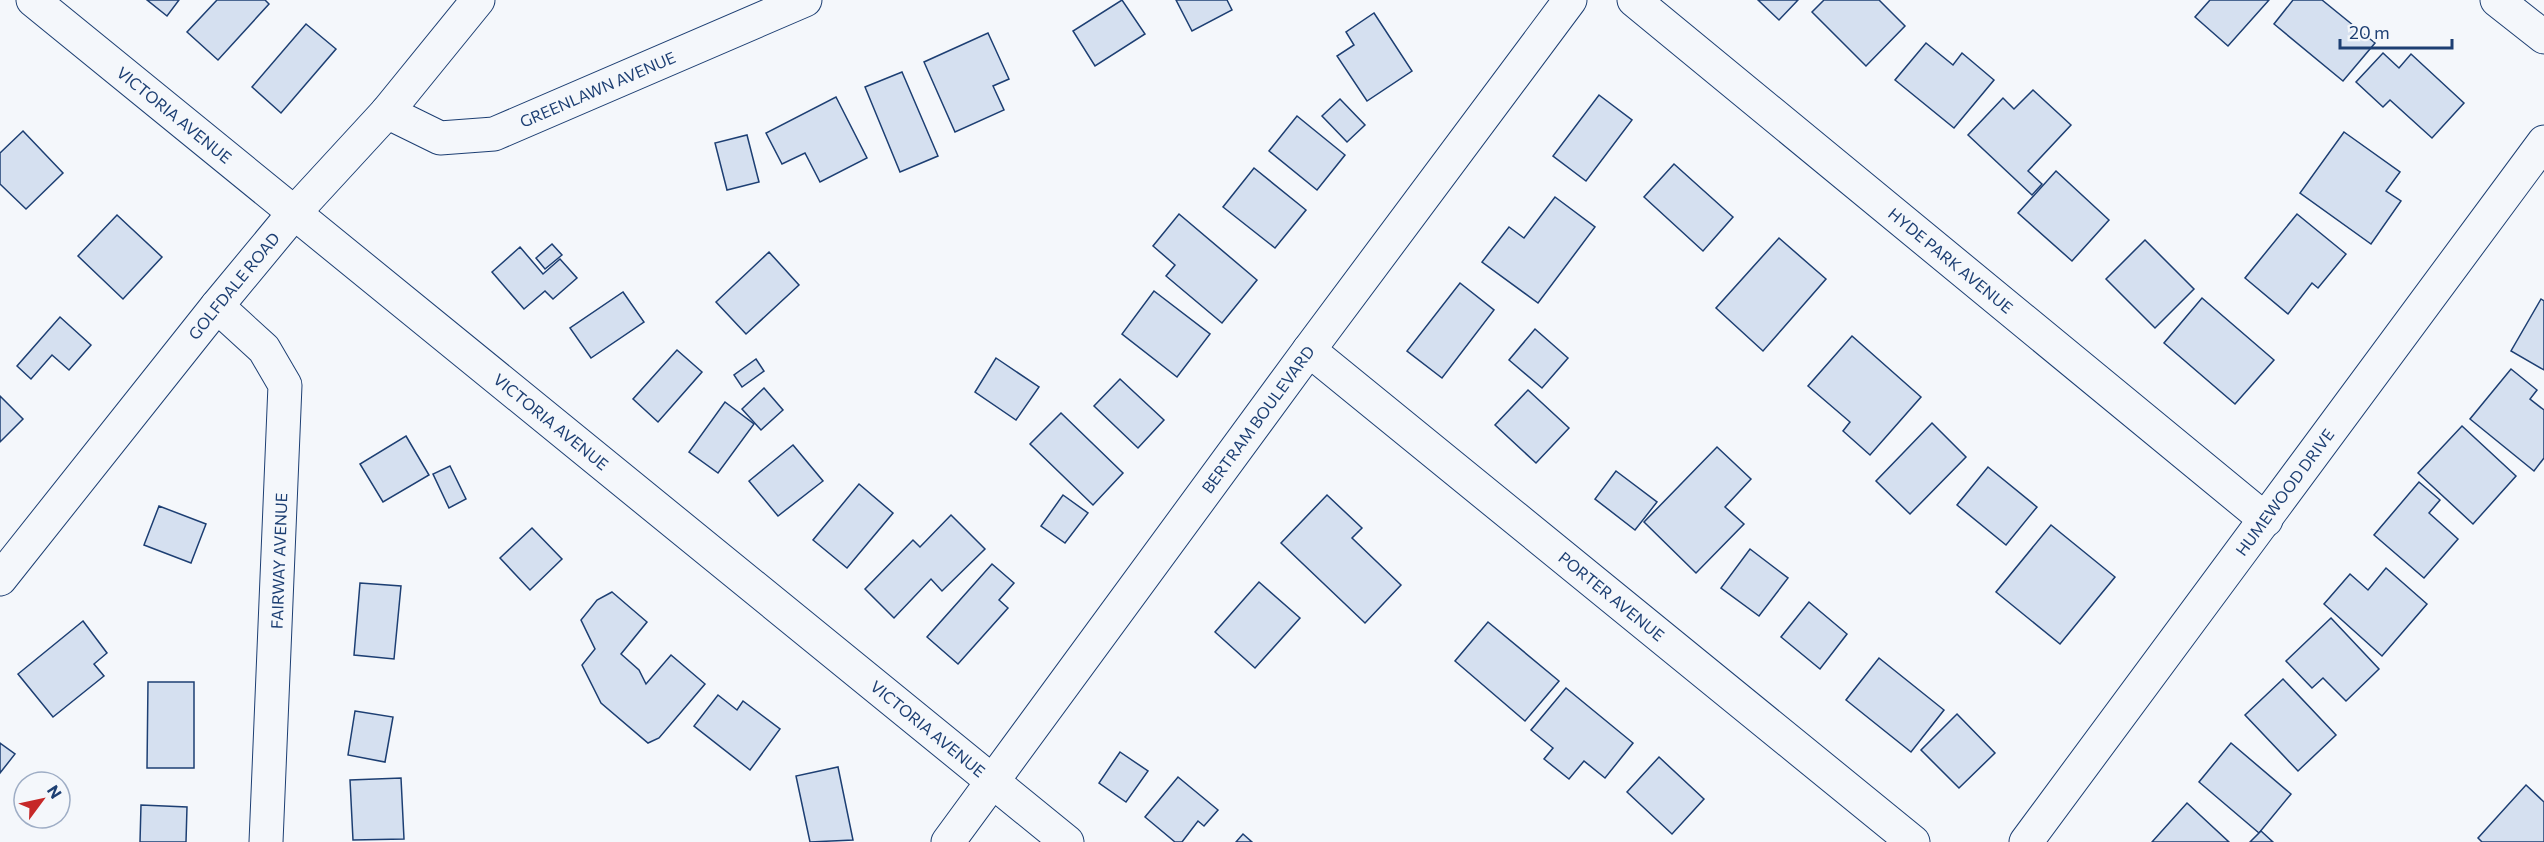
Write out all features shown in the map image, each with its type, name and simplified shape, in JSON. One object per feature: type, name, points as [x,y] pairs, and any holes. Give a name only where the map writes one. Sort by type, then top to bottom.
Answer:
[{"type":"street","name":"VICTORIA AVENUE","points":[[33,0],[1067,842]]},
{"type":"street","name":"GOLFDALE ROAD","points":[[0,579],[217,306],[294,213],[387,112],[477,0]]},
{"type":"street","name":"GREENLAWN AVENUE","points":[[387,112],[440,138],[494,134],[805,0]]},
{"type":"street","name":"BERTRAM BOULEVARD","points":[[948,842],[1309,350],[1570,0]]},
{"type":"street","name":"HYDE PARK AVENUE","points":[[1634,0],[2266,520]]},
{"type":"street","points":[[2498,0],[2544,37]]},
{"type":"street","name":"HUMEWOOD DRIVE","points":[[2026,842],[2544,142]]},
{"type":"street","name":"FAIRWAY AVENUE","points":[[217,306],[264,349],[285,385],[266,842]]},
{"type":"street","name":"PORTER AVENUE","points":[[1309,350],[1913,842]]},
{"type":"building","points":[[147,0],[179,0],[167,16]]},
{"type":"building","points":[[217,0],[265,0],[269,4],[218,60],[187,32]]},
{"type":"building","points":[[1122,0],[1145,34],[1095,66],[1073,31]]},
{"type":"building","points":[[1176,0],[1227,0],[1232,10],[1192,31]]},
{"type":"building","points":[[1758,0],[1798,0],[1779,20]]},
{"type":"building","points":[[1824,0],[1879,0],[1905,26],[1866,66],[1812,12]]},
{"type":"building","points":[[2210,0],[2269,0],[2228,46],[2195,17]]},
{"type":"building","points":[[2293,0],[2322,0],[2375,43],[2343,81],[2274,24]]},
{"type":"building","points":[[1374,13],[1412,71],[1367,101],[1337,56],[1354,45],[1346,32]]},
{"type":"building","points":[[306,24],[336,49],[281,113],[252,87]]},
{"type":"building","points":[[988,33],[1009,79],[993,86],[1004,110],[955,132],[924,62]]},
{"type":"building","points":[[1926,43],[1953,65],[1962,53],[1994,80],[1954,128],[1895,80]]},
{"type":"building","points":[[2383,53],[2399,68],[2411,54],[2464,103],[2432,138],[2390,100],[2383,107],[2356,82]]},
{"type":"building","points":[[902,72],[938,156],[900,172],[865,87]]},
{"type":"building","points":[[2033,90],[2071,125],[2028,171],[2042,184],[2032,195],[1968,135],[2003,98],[2014,109]]},
{"type":"building","points":[[1599,95],[1632,120],[1586,181],[1553,156]]},
{"type":"building","points":[[836,97],[867,158],[820,182],[805,153],[782,164],[766,133]]},
{"type":"building","points":[[1340,99],[1365,125],[1347,142],[1322,116]]},
{"type":"building","points":[[1297,116],[1345,155],[1317,190],[1269,151]]},
{"type":"building","points":[[23,131],[63,173],[26,209],[0,184],[0,153]]},
{"type":"building","points":[[2344,132],[2400,172],[2386,191],[2401,201],[2371,244],[2300,193]]},
{"type":"building","points":[[747,135],[759,182],[727,190],[715,143]]},
{"type":"building","points":[[1674,164],[1733,217],[1703,251],[1644,197]]},
{"type":"building","points":[[1254,168],[1306,210],[1275,248],[1223,207]]},
{"type":"building","points":[[2056,171],[2109,220],[2072,261],[2018,213]]},
{"type":"building","points":[[1555,197],[1595,227],[1538,303],[1482,262],[1509,227],[1524,238]]},
{"type":"building","points":[[1179,214],[1257,280],[1222,323],[1166,276],[1175,265],[1153,246]]},
{"type":"building","points":[[2297,214],[2346,254],[2318,288],[2312,283],[2288,314],[2245,278]]},
{"type":"building","points":[[117,215],[162,257],[123,299],[78,256]]},
{"type":"building","points":[[1779,238],[1826,279],[1763,351],[1716,308]]},
{"type":"building","points":[[2145,240],[2194,289],[2155,328],[2106,279]]},
{"type":"building","points":[[552,244],[562,255],[545,269],[536,258]]},
{"type":"building","points":[[520,247],[543,274],[560,259],[577,278],[553,299],[545,291],[524,309],[492,272]]},
{"type":"building","points":[[769,252],[799,285],[746,334],[716,302]]},
{"type":"building","points":[[1460,283],[1494,310],[1442,378],[1407,351]]},
{"type":"building","points":[[1154,291],[1210,334],[1177,377],[1122,334]]},
{"type":"building","points":[[623,292],[644,322],[591,358],[570,328]]},
{"type":"building","points":[[2202,298],[2274,360],[2235,404],[2164,343]]},
{"type":"building","points":[[2541,299],[2544,301],[2544,370],[2511,351]]},
{"type":"building","points":[[60,317],[91,345],[69,370],[52,355],[31,379],[17,366]]},
{"type":"building","points":[[1535,329],[1568,358],[1542,388],[1509,360]]},
{"type":"building","points":[[1852,336],[1921,397],[1870,455],[1843,431],[1850,422],[1808,386]]},
{"type":"building","points":[[677,350],[702,372],[658,422],[633,399]]},
{"type":"building","points":[[996,358],[1039,387],[1016,420],[975,392]]},
{"type":"building","points":[[756,359],[764,371],[742,387],[734,375]]},
{"type":"building","points":[[2511,369],[2537,390],[2530,399],[2544,410],[2544,458],[2534,471],[2470,419]]},
{"type":"building","points":[[1120,379],[1164,420],[1138,448],[1094,406]]},
{"type":"building","points":[[764,388],[783,410],[761,430],[742,409]]},
{"type":"building","points":[[1528,390],[1569,428],[1536,463],[1495,425]]},
{"type":"building","points":[[0,396],[23,419],[0,442]]},
{"type":"building","points":[[725,402],[754,424],[718,473],[689,452]]},
{"type":"building","points":[[1061,413],[1123,473],[1093,505],[1030,444]]},
{"type":"building","points":[[1932,423],[1966,457],[1910,514],[1876,481]]},
{"type":"building","points":[[2462,426],[2516,476],[2473,524],[2418,473]]},
{"type":"building","points":[[406,436],[429,475],[383,502],[360,464]]},
{"type":"building","points":[[793,445],[823,481],[778,516],[749,481]]},
{"type":"building","points":[[1717,447],[1751,479],[1725,507],[1744,524],[1696,573],[1644,522]]},
{"type":"building","points":[[450,466],[466,499],[449,508],[433,474]]},
{"type":"building","points":[[1988,467],[2037,507],[2006,545],[1957,505]]},
{"type":"building","points":[[1616,471],[1657,502],[1635,530],[1595,499]]},
{"type":"building","points":[[2419,482],[2440,500],[2429,513],[2458,539],[2424,578],[2374,535]]},
{"type":"building","points":[[859,484],[893,513],[847,568],[813,540]]},
{"type":"building","points":[[1063,495],[1088,513],[1065,543],[1041,526]]},
{"type":"building","points":[[1327,495],[1362,528],[1352,538],[1401,585],[1365,623],[1281,543]]},
{"type":"building","points":[[159,506],[206,524],[191,563],[144,545]]},
{"type":"building","points":[[951,515],[985,549],[942,591],[931,579],[894,618],[865,589],[913,540],[920,547]]},
{"type":"building","points":[[2051,525],[2115,577],[2060,644],[1996,592]]},
{"type":"building","points":[[532,528],[562,559],[530,590],[500,558]]},
{"type":"building","points":[[1750,549],[1788,578],[1759,616],[1721,588]]},
{"type":"building","points":[[992,564],[1014,583],[999,600],[1008,608],[958,664],[927,637]]},
{"type":"building","points":[[2386,568],[2427,604],[2382,656],[2324,604],[2350,574],[2368,590]]},
{"type":"building","points":[[1259,582],[1300,618],[1255,668],[1215,632]]},
{"type":"building","points":[[360,583],[401,586],[394,659],[354,655]]},
{"type":"building","points":[[612,592],[647,622],[621,654],[639,670],[646,684],[671,655],[705,684],[659,738],[648,743],[601,703],[582,665],[595,649],[581,620],[597,600]]},
{"type":"building","points":[[1809,602],[1847,634],[1820,669],[1781,637]]},
{"type":"building","points":[[2331,618],[2379,669],[2346,701],[2323,678],[2312,688],[2286,661]]},
{"type":"building","points":[[83,621],[107,653],[94,664],[104,676],[53,717],[18,674]]},
{"type":"building","points":[[1488,622],[1559,681],[1525,721],[1455,661]]},
{"type":"building","points":[[1879,658],[1944,710],[1911,752],[1846,700]]},
{"type":"building","points":[[2283,679],[2336,735],[2298,771],[2245,715]]},
{"type":"building","points":[[148,682],[194,682],[194,768],[147,768]]},
{"type":"building","points":[[1566,688],[1633,743],[1605,778],[1584,761],[1569,779],[1544,759],[1553,748],[1531,730]]},
{"type":"building","points":[[718,695],[737,710],[743,701],[780,729],[750,770],[694,726]]},
{"type":"building","points":[[355,711],[393,717],[385,762],[348,755]]},
{"type":"building","points":[[1957,714],[1995,753],[1959,788],[1921,750]]},
{"type":"building","points":[[0,743],[15,754],[0,773]]},
{"type":"building","points":[[2231,743],[2291,794],[2259,833],[2199,782]]},
{"type":"building","points":[[1120,752],[1148,771],[1126,802],[1099,783]]},
{"type":"building","points":[[1659,757],[1704,799],[1672,834],[1627,792]]},
{"type":"building","points":[[838,767],[853,840],[810,842],[796,776]]},
{"type":"building","points":[[1178,777],[1218,810],[1204,826],[1198,821],[1182,842],[1175,842],[1145,817]]},
{"type":"building","points":[[401,778],[404,839],[353,840],[350,780]]},
{"type":"building","points":[[2526,785],[2544,802],[2544,842],[2482,842],[2478,838]]},
{"type":"building","points":[[2187,803],[2229,842],[2152,842]]},
{"type":"building","points":[[141,805],[187,807],[186,842],[140,842]]},
{"type":"building","points":[[2261,831],[2273,842],[2250,842]]},
{"type":"building","points":[[1243,834],[1252,842],[1236,842]]}]
